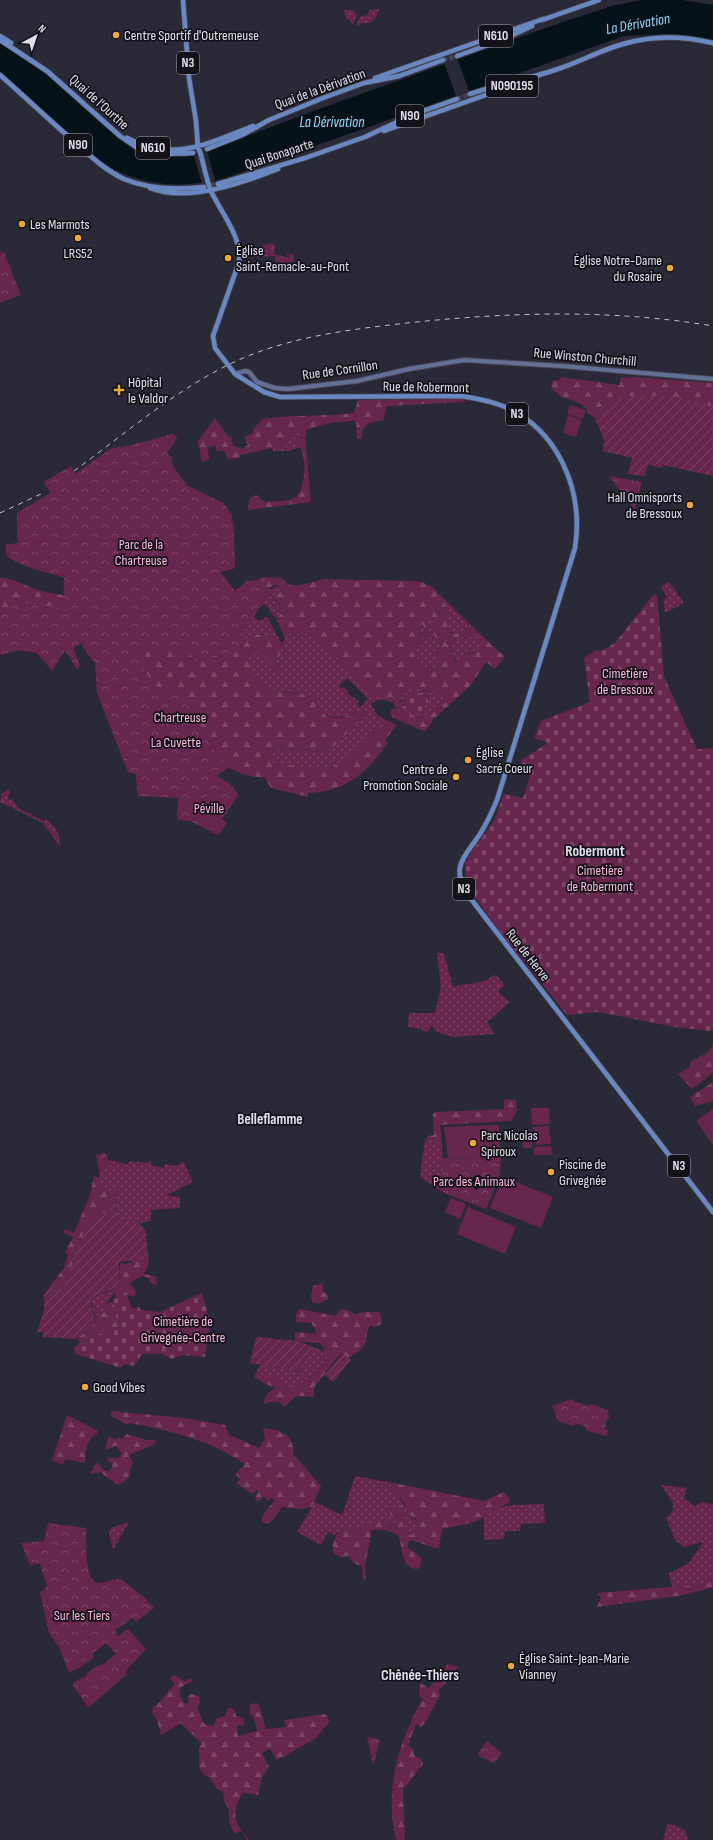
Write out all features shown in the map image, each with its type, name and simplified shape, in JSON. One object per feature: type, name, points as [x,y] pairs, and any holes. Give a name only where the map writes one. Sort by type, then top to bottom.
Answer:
[{"type":"main road","name":"N3","points":[[183,0],[189,78],[199,150],[211,190],[234,236],[239,250],[237,267],[213,336],[219,354],[235,374]]},
{"type":"main road","name":"N610","points":[[364,83],[402,68],[599,0]]},
{"type":"main road","name":"N610","points":[[457,56],[516,34],[543,20]]},
{"type":"main road","name":"N610","points":[[0,36],[25,52],[47,71]]},
{"type":"main road","points":[[470,94],[490,87],[558,69],[624,44],[654,37],[683,37],[713,43]]},
{"type":"main road","name":"Quai de l'Ourthe","points":[[0,40],[47,71],[128,142],[146,150],[169,155],[193,154]]},
{"type":"main road","name":"Quai de la Dérivation","points":[[207,149],[242,135],[264,122],[364,83],[399,76],[443,60]]},
{"type":"main road","name":"N090195","points":[[365,137],[558,69]]},
{"type":"main road","name":"N90","points":[[0,75],[105,168],[124,179],[140,184],[174,189],[204,187]]},
{"type":"main road","name":"N90","points":[[0,79],[23,96]]},
{"type":"main road","name":"Quai Bonaparte","points":[[218,184],[306,158],[365,137],[412,114],[457,99]]},
{"type":"main road","name":"N610","points":[[112,128],[129,139],[149,147],[179,151],[199,150],[264,122]]},
{"type":"main road","points":[[140,184],[168,194],[211,190],[268,173],[306,158]]},
{"type":"main road","name":"Rue de Cornillon","points":[[235,374],[245,371],[249,372],[257,382],[275,388],[288,389],[357,381],[409,369],[454,361]]},
{"type":"main road","name":"Rue Winston Churchill","points":[[454,361],[520,363],[713,379]]},
{"type":"main road","name":"Rue de Robermont","points":[[235,374],[264,392],[280,397],[461,396],[501,405],[514,411],[536,428],[549,442],[566,470],[575,495],[577,520],[576,540],[569,569],[534,681]]},
{"type":"main road","name":"Rue de Herve","points":[[534,681],[497,800],[486,824],[463,858],[460,876],[463,889],[713,1212]]},
{"type":"green space","points":[[379,9],[376,18],[370,23],[360,23],[360,26],[356,25],[360,17],[367,15],[370,10]]},
{"type":"green space","points":[[344,10],[353,10],[357,16],[353,24],[346,18]]},
{"type":"green space","points":[[272,243],[275,246],[274,254],[289,258],[290,256],[287,255],[287,253],[294,255],[294,265],[275,267],[275,256],[251,257],[251,250],[255,250],[257,247]]},
{"type":"green space","points":[[4,252],[21,295],[0,303],[0,253]]},
{"type":"green space","points":[[561,377],[620,385],[621,378],[636,377],[713,383],[713,407],[603,405],[594,417],[588,413],[581,404],[562,397],[551,389],[552,381],[560,380]]},
{"type":"green space","points":[[630,396],[674,396],[713,407],[713,476],[663,465],[662,468],[648,465],[645,476],[628,474],[632,458],[603,451],[604,439],[594,417],[609,402]]},
{"type":"green space","points":[[463,399],[465,402],[387,406],[383,420],[369,423],[362,430],[362,439],[357,439],[356,421],[334,422],[294,433],[293,439],[281,446],[240,455],[239,458],[227,459],[225,451],[216,451],[216,446],[208,447],[209,460],[202,462],[198,441],[215,418],[228,436],[231,436],[233,445],[241,449],[248,445],[244,437],[253,433],[255,427],[263,419],[354,413],[358,400]]},
{"type":"green space","points":[[570,405],[586,410],[583,419],[567,414]]},
{"type":"green space","points":[[568,415],[582,420],[576,437],[563,433]]},
{"type":"green space","points":[[307,429],[305,436],[296,440],[301,447],[288,451],[273,451],[272,448],[281,446],[294,433]]},
{"type":"green space","name":"Parc de la Chartreuse","points":[[173,434],[177,438],[167,454],[172,458],[172,464],[175,469],[188,486],[223,503],[232,515],[231,521],[233,521],[235,568],[220,572],[235,591],[247,581],[254,581],[265,577],[281,578],[286,581],[287,584],[283,586],[275,585],[271,587],[268,594],[258,605],[250,622],[239,631],[238,650],[244,639],[254,635],[272,637],[280,645],[280,655],[274,662],[283,669],[283,671],[275,671],[262,652],[256,652],[247,660],[260,684],[265,689],[315,696],[318,710],[330,717],[345,717],[362,710],[366,714],[328,752],[273,749],[271,764],[332,768],[356,751],[386,720],[397,725],[385,740],[388,743],[380,754],[363,772],[344,785],[321,792],[308,793],[308,797],[271,788],[265,778],[244,775],[229,768],[191,789],[138,796],[136,774],[128,772],[97,692],[95,662],[81,643],[73,648],[80,666],[77,669],[65,650],[52,670],[37,653],[20,650],[0,655],[0,578],[13,580],[45,592],[64,595],[64,577],[26,566],[13,560],[7,554],[6,545],[18,543],[17,513],[51,493],[44,482],[71,466],[75,474],[120,448]]},
{"type":"green space","name":"Parc de la Chartreuse","points":[[173,434],[177,438],[167,454],[172,458],[172,464],[175,469],[188,486],[223,503],[232,515],[231,521],[233,521],[235,568],[220,572],[235,591],[246,583],[265,577],[260,603],[242,635],[238,650],[195,661],[186,649],[131,652],[162,694],[182,688],[208,741],[214,750],[230,766],[217,776],[230,784],[239,795],[222,819],[227,823],[218,835],[190,821],[177,820],[178,798],[138,796],[136,774],[128,772],[97,692],[95,662],[81,643],[73,648],[80,666],[77,669],[65,650],[52,670],[37,653],[20,650],[0,655],[0,610],[26,603],[63,608],[64,577],[26,566],[13,560],[7,554],[6,545],[18,543],[17,513],[51,493],[44,482],[71,466],[75,474],[112,448],[136,445]]},
{"type":"green space","points":[[305,436],[311,502],[248,510],[250,498],[256,495],[265,502],[289,500],[296,497],[302,488],[304,459],[301,447],[296,440]]},
{"type":"green space","points":[[609,476],[642,482],[635,510]]},
{"type":"green space","points":[[324,579],[422,582],[432,587],[445,600],[448,632],[458,634],[471,625],[478,632],[467,638],[458,637],[449,646],[456,663],[461,661],[465,654],[482,649],[476,641],[481,635],[505,657],[495,669],[486,662],[471,685],[434,719],[425,732],[392,717],[392,711],[398,709],[420,718],[435,711],[446,702],[443,695],[409,686],[400,699],[376,696],[337,663],[339,658],[310,634],[292,632],[286,637],[279,616],[282,613],[278,609],[276,610],[280,604],[278,601],[271,599],[275,595],[295,586]],"holes":[[[433,613],[431,622],[435,638],[439,638],[441,645],[436,650],[439,668],[424,671],[419,667],[416,649],[422,640],[419,626],[423,624],[426,639],[429,636],[426,617]]]},
{"type":"green space","points":[[669,582],[684,603],[665,613],[663,600],[667,597],[661,587]]},
{"type":"green space","points":[[287,584],[300,586],[279,592],[271,599],[279,602],[278,609],[282,613],[286,637],[292,632],[310,634],[339,658],[337,663],[409,686],[443,695],[446,702],[435,711],[420,718],[410,715],[392,716],[400,721],[392,717],[390,713],[392,709],[400,707],[416,714],[428,703],[428,700],[424,697],[429,698],[427,695],[409,693],[397,702],[381,699],[377,700],[371,704],[377,715],[386,720],[355,753],[340,764],[333,767],[321,768],[271,764],[273,749],[328,752],[366,713],[355,712],[341,717],[327,716],[318,710],[315,696],[265,689],[260,684],[246,660],[256,651],[265,656],[275,671],[280,666],[274,662],[279,656],[262,634],[247,638],[238,650],[205,638],[256,609],[269,591],[275,587]],"holes":[[[264,604],[276,618],[285,638],[282,644],[267,617],[259,621],[254,617],[258,609]],[[347,678],[368,699],[361,707],[357,704],[359,702],[354,697],[352,698],[344,687],[342,689],[339,686]]]},
{"type":"green space","name":"Cimetière de Robermont","points":[[654,594],[657,595],[664,677],[697,749],[713,748],[713,1030],[711,1031],[675,1027],[599,1012],[567,1015],[494,924],[468,887],[465,874],[466,862],[472,851],[494,821],[504,794],[523,798],[530,777],[520,761],[548,743],[534,738],[541,721],[590,702],[584,658],[596,650],[601,651],[615,643]]},
{"type":"green space","points":[[445,600],[471,625],[458,634],[448,632]]},
{"type":"green space","points":[[434,613],[435,638],[439,638],[441,645],[436,650],[439,668],[424,671],[419,667],[416,649],[422,640],[419,626],[423,624],[426,638],[429,636],[426,617]]},
{"type":"green space","points":[[478,632],[481,635],[477,641],[483,649],[465,654],[461,662],[457,663],[449,646],[458,637],[467,638]]},
{"type":"green space","points":[[412,692],[427,695],[430,698],[425,698],[428,700],[428,703],[424,707],[425,710],[416,714],[400,707],[395,707],[394,703],[401,702],[409,693]]},
{"type":"green space","points":[[7,790],[10,791],[8,799],[13,800],[18,808],[44,821],[46,819],[55,828],[60,841],[58,843],[60,843],[60,846],[43,823],[0,802],[2,794]]},
{"type":"green space","points":[[210,792],[224,802],[221,807],[207,797]]},
{"type":"green space","name":"Péville","points":[[206,802],[212,807],[203,819],[196,814]]},
{"type":"green space","points":[[213,814],[226,824],[220,832],[207,822]]},
{"type":"green space","points":[[437,952],[444,954],[453,987],[480,982],[494,975],[497,976],[505,985],[500,989],[499,993],[510,1002],[487,1022],[495,1034],[452,1037],[435,1031],[432,1025],[427,1033],[421,1029],[408,1027],[409,1013],[435,1013],[441,987]]},
{"type":"green space","points":[[713,1046],[713,1073],[692,1089],[678,1074],[690,1067],[690,1062],[707,1053]]},
{"type":"green space","points":[[713,1082],[713,1101],[695,1106],[690,1097]]},
{"type":"green space","points":[[504,1099],[516,1100],[517,1111],[511,1121],[440,1125],[442,1142],[427,1140],[427,1136],[434,1135],[433,1114],[435,1112],[504,1109]]},
{"type":"green space","points":[[531,1108],[549,1108],[550,1124],[532,1125]]},
{"type":"green space","points":[[713,1109],[713,1145],[696,1121]]},
{"type":"green space","name":"Parc Nicolas Spiroux","points":[[499,1125],[501,1160],[448,1158],[444,1127]]},
{"type":"green space","points":[[549,1126],[551,1144],[535,1145],[533,1127]]},
{"type":"green space","points":[[523,1130],[532,1130],[532,1148],[523,1148]]},
{"type":"green space","points":[[425,1139],[442,1142],[444,1193],[420,1177]]},
{"type":"green space","points":[[551,1146],[552,1155],[534,1155],[534,1147]]},
{"type":"green space","points":[[106,1153],[108,1160],[99,1171],[96,1155]]},
{"type":"green space","name":"Parc des Animaux","points":[[442,1158],[501,1160],[500,1175],[486,1209],[444,1193]]},
{"type":"green space","points":[[108,1160],[127,1164],[131,1161],[147,1163],[151,1160],[151,1165],[164,1168],[165,1164],[176,1166],[184,1162],[193,1182],[167,1195],[180,1197],[180,1208],[151,1210],[151,1221],[140,1223],[117,1219],[116,1196],[119,1187],[107,1193],[100,1188],[99,1171]]},
{"type":"green space","points":[[94,1176],[100,1179],[100,1188],[107,1193],[119,1186],[116,1196],[110,1199],[109,1214],[63,1290],[50,1287],[64,1268],[68,1255],[65,1252],[73,1237],[63,1233],[65,1229],[74,1233],[90,1195]]},
{"type":"green space","points":[[503,1177],[553,1197],[541,1228],[490,1208]]},
{"type":"green space","points":[[116,1196],[117,1219],[140,1223],[146,1232],[148,1259],[119,1262],[120,1287],[90,1298],[96,1326],[75,1339],[43,1337],[43,1332],[37,1332],[44,1310],[44,1295],[50,1287],[63,1290],[86,1225],[97,1213],[109,1214],[110,1199]]},
{"type":"green space","points":[[451,1198],[466,1204],[460,1219],[445,1212]]},
{"type":"green space","points":[[468,1207],[516,1227],[505,1254],[457,1234]]},
{"type":"green space","points":[[130,1253],[148,1253],[149,1264],[144,1274],[156,1277],[157,1285],[150,1283],[148,1278],[142,1276],[130,1283],[136,1292],[135,1296],[127,1295],[116,1298],[114,1290],[120,1287],[120,1263],[126,1264],[132,1262]]},
{"type":"green space","points":[[323,1283],[323,1292],[327,1294],[328,1299],[318,1304],[312,1302],[311,1296],[313,1286]]},
{"type":"green space","points":[[114,1290],[115,1292],[107,1303],[105,1312],[95,1316],[90,1298]]},
{"type":"green space","name":"Cimetière de Grivegnée-Centre","points":[[202,1293],[210,1321],[205,1357],[182,1355],[171,1359],[162,1354],[142,1354],[134,1366],[125,1364],[121,1368],[76,1354],[73,1348],[84,1340],[118,1327],[113,1299],[127,1295],[132,1308],[140,1307],[140,1310],[160,1312]]},
{"type":"green space","points":[[114,1302],[118,1327],[84,1340],[80,1343],[77,1338],[96,1326],[95,1316],[105,1312],[107,1303]]},
{"type":"green space","points":[[300,1309],[335,1316],[340,1310],[345,1309],[355,1314],[380,1312],[382,1324],[374,1327],[370,1325],[365,1344],[358,1352],[349,1358],[341,1354],[337,1358],[314,1387],[314,1397],[296,1396],[284,1407],[280,1402],[269,1402],[266,1404],[263,1402],[267,1394],[275,1388],[254,1377],[280,1378],[282,1387],[285,1389],[310,1378],[320,1369],[327,1356],[320,1343],[295,1341],[295,1332],[316,1334],[315,1328],[311,1323],[296,1322],[296,1314]]},
{"type":"green space","points":[[256,1337],[298,1341],[313,1347],[298,1371],[250,1363]]},
{"type":"green space","points":[[313,1347],[324,1352],[327,1356],[320,1369],[305,1381],[285,1389],[254,1377],[260,1365],[298,1371]]},
{"type":"green space","points":[[343,1353],[351,1360],[333,1382],[325,1375]]},
{"type":"green space","points":[[571,1399],[588,1406],[591,1404],[608,1410],[609,1418],[606,1421],[605,1430],[608,1429],[607,1436],[587,1431],[584,1426],[577,1424],[573,1426],[558,1421],[552,1406]]},
{"type":"green space","points":[[111,1411],[183,1418],[225,1425],[229,1435],[259,1448],[265,1439],[263,1428],[277,1430],[289,1437],[293,1446],[293,1454],[321,1486],[312,1507],[300,1509],[282,1507],[273,1520],[267,1524],[261,1521],[263,1515],[274,1501],[272,1498],[267,1501],[264,1496],[258,1502],[255,1498],[259,1491],[257,1490],[252,1494],[236,1483],[240,1480],[236,1474],[245,1464],[218,1449],[175,1433],[130,1423],[128,1425],[111,1416]]},
{"type":"green space","points":[[67,1415],[98,1431],[87,1445],[85,1463],[65,1459],[63,1465],[52,1460]]},
{"type":"green space","points":[[127,1434],[146,1440],[156,1440],[155,1444],[129,1455],[133,1463],[130,1470],[130,1475],[125,1481],[118,1485],[100,1472],[90,1473],[98,1462],[103,1470],[109,1472],[113,1464],[108,1461],[107,1458],[119,1458],[122,1454],[117,1445],[106,1450],[105,1448],[109,1436],[116,1440],[119,1437],[122,1439]]},
{"type":"green space","points":[[355,1476],[394,1483],[390,1486],[409,1514],[419,1524],[417,1532],[411,1535],[404,1532],[402,1505],[390,1509],[398,1518],[398,1524],[372,1525],[358,1530],[343,1529],[335,1535],[328,1532],[321,1545],[297,1532],[315,1502],[342,1515]]},
{"type":"green space","points":[[394,1483],[484,1501],[504,1492],[509,1497],[510,1502],[475,1522],[442,1529],[439,1548],[411,1540],[408,1543],[408,1548],[417,1554],[421,1559],[418,1569],[411,1568],[404,1560],[399,1537],[396,1534],[381,1530],[371,1531],[365,1567],[366,1579],[363,1580],[362,1565],[357,1565],[354,1563],[349,1556],[342,1557],[334,1554],[333,1543],[343,1529],[358,1530],[364,1524],[372,1525],[377,1521],[387,1522],[391,1525],[398,1524],[397,1519],[391,1516],[389,1509],[403,1505],[404,1532],[411,1535],[417,1532],[419,1524],[415,1518],[408,1514],[404,1503],[390,1486]]},
{"type":"green space","points":[[661,1485],[687,1488],[684,1498],[695,1506],[703,1502],[713,1505],[713,1580],[706,1584],[672,1587],[669,1573],[689,1563],[703,1542],[684,1547],[675,1540],[666,1518],[673,1511],[673,1503]]},
{"type":"green space","points":[[544,1504],[545,1523],[521,1524],[520,1531],[505,1531],[504,1539],[484,1540],[484,1517],[491,1512],[512,1505]]},
{"type":"green space","points":[[129,1522],[113,1550],[109,1532],[111,1528]]},
{"type":"green space","name":"Sur les Tiers","points":[[48,1523],[86,1528],[88,1568],[94,1581],[99,1583],[121,1579],[145,1598],[154,1608],[136,1622],[133,1618],[115,1630],[118,1636],[128,1629],[146,1649],[126,1671],[127,1674],[88,1708],[75,1687],[116,1654],[106,1643],[69,1672],[59,1647],[49,1633],[40,1593],[47,1586],[40,1564],[30,1565],[21,1543],[44,1541]]},
{"type":"green space","points":[[713,1580],[713,1587],[684,1595],[597,1607],[601,1598],[597,1593],[706,1584]]},
{"type":"green space","points":[[59,1647],[81,1662],[93,1652],[93,1658],[80,1668],[69,1672]]},
{"type":"green space","points":[[104,1664],[82,1697],[73,1686],[73,1683],[85,1677],[93,1669]]},
{"type":"green space","points":[[448,1664],[458,1667],[438,1692],[440,1694],[439,1697],[425,1723],[421,1727],[416,1724],[408,1745],[414,1750],[414,1755],[422,1760],[423,1764],[405,1787],[403,1787],[405,1840],[396,1840],[392,1803],[393,1785],[400,1749],[414,1715],[423,1698],[419,1696],[420,1683],[429,1688]]},
{"type":"green space","points":[[174,1675],[184,1681],[191,1678],[192,1682],[180,1688],[180,1696],[186,1705],[189,1701],[187,1697],[191,1694],[199,1696],[200,1702],[197,1707],[204,1724],[213,1726],[217,1718],[225,1716],[228,1708],[235,1709],[236,1716],[244,1718],[244,1726],[237,1725],[238,1736],[257,1731],[253,1715],[250,1715],[250,1704],[257,1703],[259,1705],[266,1729],[286,1727],[284,1720],[325,1714],[330,1721],[315,1739],[277,1760],[270,1749],[262,1753],[269,1767],[262,1777],[258,1795],[243,1793],[238,1801],[235,1814],[237,1823],[242,1831],[234,1833],[229,1822],[229,1810],[224,1800],[223,1792],[216,1788],[210,1778],[203,1774],[199,1767],[199,1747],[202,1744],[181,1723],[161,1735],[157,1720],[152,1713],[153,1707],[156,1706],[175,1684],[170,1679]]},
{"type":"green space","points":[[367,1737],[380,1739],[374,1764],[373,1764]]},
{"type":"green space","points":[[487,1741],[502,1753],[494,1763],[479,1756],[478,1753]]},
{"type":"green space","points":[[668,1823],[685,1830],[688,1840],[663,1840]]},
{"type":"water","name":"La Dérivation","points":[[641,0],[682,0],[713,5],[713,40],[701,37],[658,34],[624,36],[225,178],[193,184],[163,184],[148,181],[119,172],[104,164],[0,73],[0,42],[42,70],[131,147],[150,154],[186,157],[207,151],[319,109],[560,23],[612,6]]},
{"type":"water","points":[[480,1175],[483,1180],[481,1186],[476,1190],[472,1180],[474,1176]]},
{"type":"pier","points":[[457,58],[469,91],[456,96],[444,63]]},
{"type":"pier","points":[[207,151],[215,180],[202,184],[194,156]]},
{"type":"tunnel","points":[[443,60],[457,56]]},
{"type":"tunnel","points":[[457,99],[470,94]]},
{"type":"tunnel","points":[[204,187],[218,184]]},
{"type":"railway","points":[[74,471],[151,413],[211,374],[253,354],[317,336],[445,319],[484,316],[560,314],[636,317],[713,326]]},
{"type":"railway","points":[[0,513],[43,493]]},
{"type":"place","name":"Centre Sportif d'Outremeuse","points":[[116,35]]},
{"type":"place","name":"Les Marmots","points":[[22,224]]},
{"type":"place","name":"LRS52","points":[[78,238]]},
{"type":"place","name":"Église Saint-Remacle-au-Pont","points":[[228,258]]},
{"type":"place","name":"Église Notre-Dame du Rosaire","points":[[670,268]]},
{"type":"place","name":"Hôpital le Valdor","points":[[119,390]]},
{"type":"place","name":"Hall Omnisports de Bressoux","points":[[690,505]]},
{"type":"place","name":"Église Sacré Coeur","points":[[468,760]]},
{"type":"place","name":"Centre de Promotion Sociale","points":[[456,777]]},
{"type":"place","name":"Parc Nicolas Spiroux","points":[[473,1143]]},
{"type":"place","name":"Piscine de Grivegnée","points":[[551,1172]]},
{"type":"place","name":"Good Vibes","points":[[85,1387]]},
{"type":"place","name":"Église Saint-Jean-Marie Vianney","points":[[511,1666]]},
{"type":"district","name":"Robermont","points":[[595,851]]},
{"type":"district","name":"Belleflamme","points":[[270,1119]]},
{"type":"district","name":"Chênée-Thiers","points":[[420,1675]]},
{"type":"park label","name":"Cimetière de Bressoux","points":[[625,682]]},
{"type":"park label","name":"Chartreuse","points":[[180,717]]},
{"type":"park label","name":"La Cuvette","points":[[176,742]]}]
